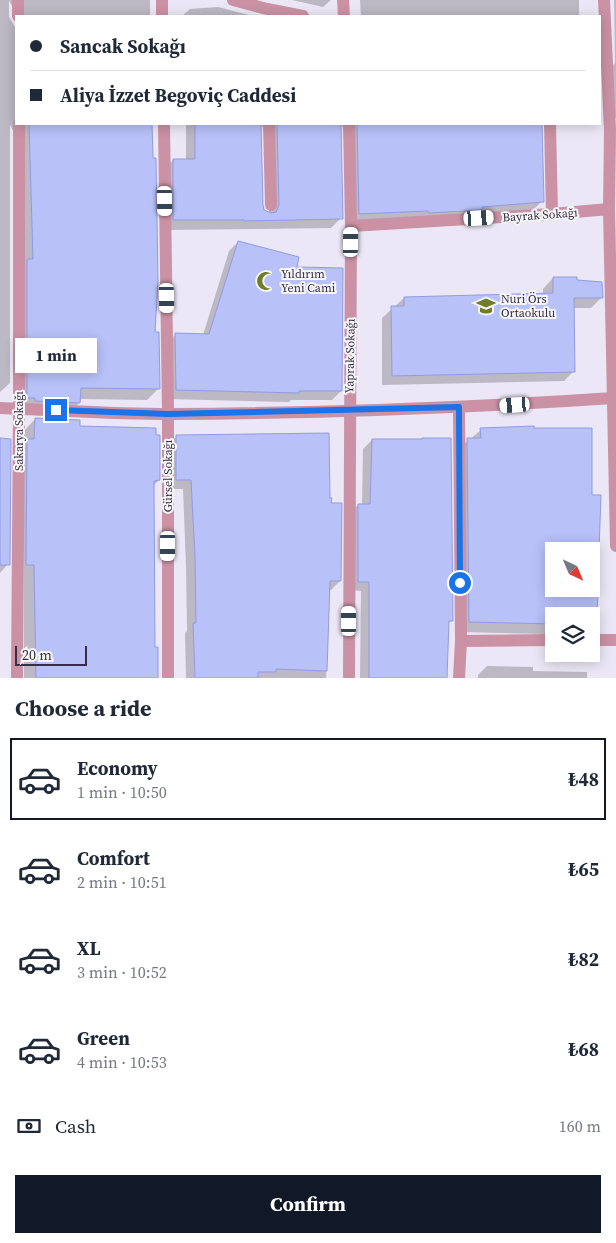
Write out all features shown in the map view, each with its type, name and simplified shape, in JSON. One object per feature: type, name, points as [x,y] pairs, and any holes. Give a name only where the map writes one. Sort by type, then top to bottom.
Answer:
[{"type":"street","points":[[18,0],[18,15]]},
{"type":"street","points":[[162,0],[162,15]]},
{"type":"street","points":[[233,0],[267,13],[291,15]]},
{"type":"street","points":[[343,0],[344,15]]},
{"type":"street","points":[[604,0],[604,70],[613,129],[609,209],[614,308],[613,398],[616,546]]},
{"type":"street","name":"Sakarya Sokağı","points":[[17,678],[19,125]]},
{"type":"street","name":"Gürsel Sokağı","points":[[164,125],[168,414],[168,678]]},
{"type":"street","points":[[269,125],[271,205]]},
{"type":"street","name":"Yaprak Sokağı","points":[[349,125],[352,226],[349,678]]},
{"type":"street","points":[[550,125],[552,214]]},
{"type":"street","name":"Bayrak Sokağı","points":[[352,226],[609,209]]},
{"type":"street","points":[[0,408],[168,414],[350,411],[613,398]]},
{"type":"street","points":[[459,407],[459,678]]},
{"type":"street","points":[[460,641],[545,640]]},
{"type":"street","points":[[600,640],[616,640]]},
{"type":"building","points":[[29,125],[152,125],[153,158],[156,158],[158,280],[155,332],[159,332],[160,389],[81,388],[80,403],[35,401],[35,398],[27,398],[27,259],[33,259]]},
{"type":"building","points":[[195,125],[261,125],[263,205],[264,210],[271,213],[276,212],[279,205],[277,125],[341,125],[343,219],[173,220],[173,159],[195,159]]},
{"type":"building","points":[[357,125],[542,125],[544,202],[482,207],[482,210],[359,214]]},
{"type":"building","points":[[238,241],[299,257],[297,267],[343,268],[342,391],[299,391],[299,393],[176,390],[175,333],[209,334]]},
{"type":"building","points":[[553,277],[577,277],[577,280],[602,282],[603,298],[574,298],[575,372],[392,376],[391,306],[404,306],[404,297],[553,293]]},
{"type":"building","points":[[35,418],[80,420],[80,426],[156,428],[156,435],[160,435],[160,480],[154,481],[155,647],[158,647],[158,678],[36,678],[34,565],[26,565],[27,439],[34,439]]},
{"type":"building","points":[[534,426],[534,428],[592,428],[592,495],[601,495],[599,542],[545,542],[545,598],[598,598],[597,607],[545,607],[545,624],[469,622],[467,438],[481,438],[480,428]]},
{"type":"building","points":[[329,433],[330,498],[332,498],[331,503],[342,503],[341,581],[330,581],[327,671],[276,669],[276,672],[258,672],[258,678],[195,678],[193,623],[196,623],[195,556],[191,480],[176,480],[176,435]]},
{"type":"building","points":[[0,438],[11,439],[10,565],[0,565]]},
{"type":"building","points":[[451,438],[453,621],[449,621],[447,678],[369,678],[369,582],[358,582],[358,504],[370,504],[372,439]]},
{"type":"place","name":"Yıldırım Yeni Cami","points":[[266,281]]},
{"type":"place","name":"Nuri Örs Ortaokulu","points":[[486,306]]},
{"type":"route","points":[[56,410],[168,414],[459,407],[460,583]]}]
